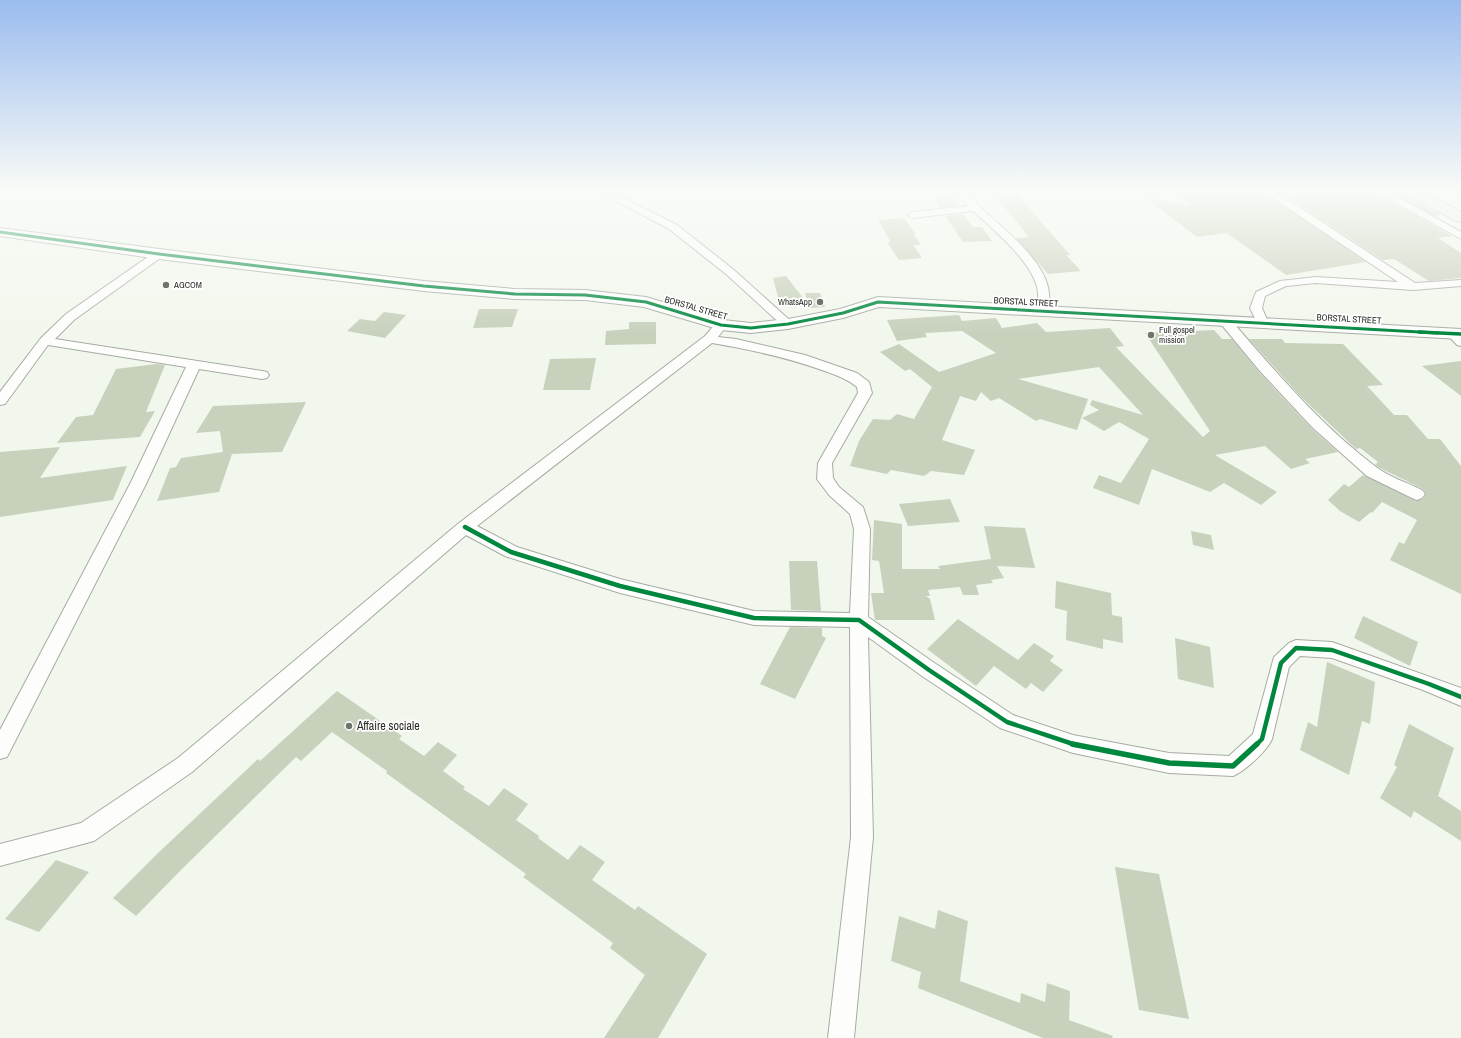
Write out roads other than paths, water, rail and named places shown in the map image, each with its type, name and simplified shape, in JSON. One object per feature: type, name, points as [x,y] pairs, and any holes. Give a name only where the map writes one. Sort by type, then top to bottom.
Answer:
[{"type":"street","name":"BORSTAL STREET","points":[[47,238],[159,254],[424,286],[515,294],[585,295],[646,302],[721,325],[751,328],[788,324],[843,313],[878,302],[1262,322],[1458,336]]},
{"type":"street","points":[[687,238],[730,272],[788,324]]},
{"type":"street","points":[[1009,238],[1038,273],[1044,292],[1042,310]]},
{"type":"street","points":[[1339,238],[1413,287]]},
{"type":"street","points":[[0,402],[45,341],[70,317],[159,254]]},
{"type":"street","points":[[1262,322],[1256,308],[1260,294],[1284,283],[1316,280],[1413,287],[1461,283]]},
{"type":"street","points":[[1225,321],[1264,367],[1317,424],[1372,472],[1417,494]]},
{"type":"street","points":[[0,854],[86,833],[185,765],[465,527],[709,339],[721,325]]},
{"type":"street","points":[[709,339],[736,343],[800,358],[852,376],[864,385],[865,394],[825,463],[825,479],[834,492],[857,511],[862,529],[859,620],[862,837],[841,1038]]},
{"type":"street","points":[[45,341],[262,375]]},
{"type":"street","points":[[0,750],[138,484],[194,365]]},
{"type":"street","points":[[465,527],[511,552],[620,586],[754,618],[859,620],[929,670],[1007,722],[1073,744],[1170,763],[1233,766],[1262,739],[1281,663],[1296,648],[1332,650],[1429,684],[1461,697]]},
{"type":"place","name":"AGCOM","points":[[166,285]]},
{"type":"place","name":"WhatsApp","points":[[820,302]]},
{"type":"place","name":"Full gospel mission","points":[[1151,335]]},
{"type":"place","name":"Affaire sociale","points":[[349,726]]}]
